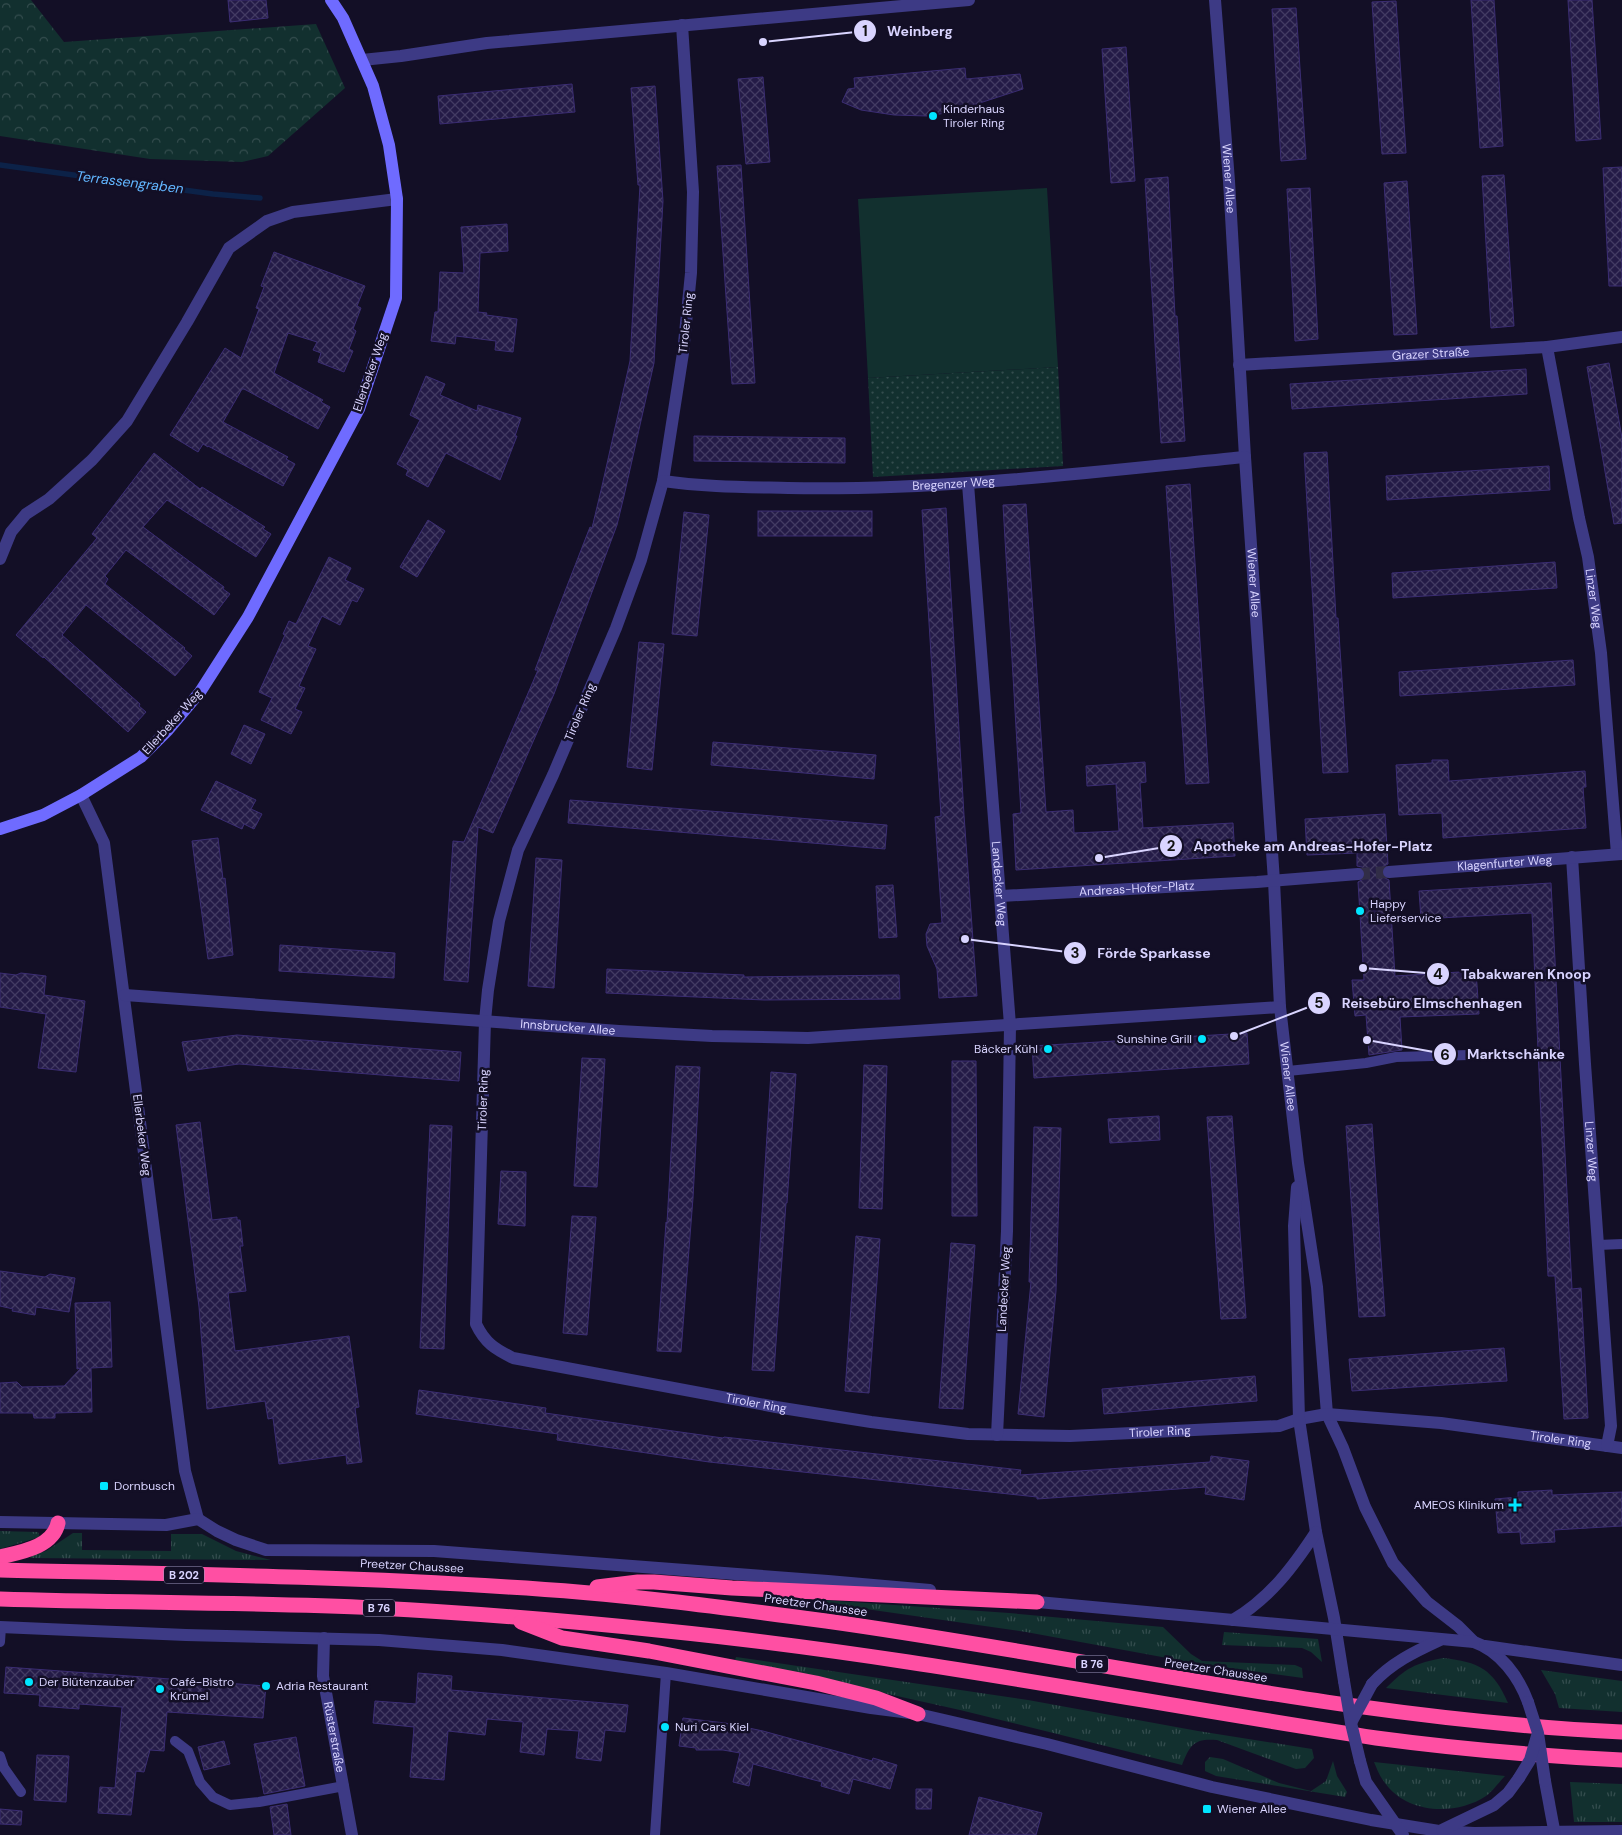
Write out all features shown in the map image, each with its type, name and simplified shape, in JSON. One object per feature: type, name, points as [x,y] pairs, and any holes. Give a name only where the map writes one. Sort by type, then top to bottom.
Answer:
[{"type":"highway","points":[[0,1557],[25,1550],[46,1541],[56,1532],[58,1523]]},
{"type":"highway","name":"Preetzer Chaussee","points":[[0,1570],[367,1579],[563,1590],[680,1602],[827,1622],[1379,1710],[1509,1725],[1622,1732]]},
{"type":"highway","points":[[563,1590],[646,1582],[732,1588],[1038,1602]]},
{"type":"highway","name":"B 76","points":[[0,1599],[374,1608],[506,1616],[686,1633],[842,1652],[1449,1748],[1570,1758],[1622,1760]]},
{"type":"highway","points":[[506,1616],[562,1638],[649,1651],[816,1683],[876,1698],[918,1714]]},
{"type":"street","name":"Ellerbeker Weg","points":[[198,1519],[185,1471],[104,843],[81,795],[141,757],[168,730],[200,692],[248,617],[359,409],[396,298],[397,199],[389,146],[373,86],[343,18],[331,0]]},
{"type":"street","points":[[362,60],[487,43],[969,0]]},
{"type":"street","name":"Wiener Allee","points":[[1215,0],[1229,181],[1239,365],[1274,881],[1280,1006],[1298,1163],[1316,1288],[1327,1414],[1343,1448],[1365,1507],[1393,1563],[1427,1602],[1508,1666],[1525,1693],[1538,1733],[1554,1834]]},
{"type":"street","name":"Tiroler Ring","points":[[682,26],[693,192],[691,273],[683,353],[663,481],[640,560],[616,628],[553,775],[518,850],[499,921],[485,1021],[476,1324],[480,1334],[494,1348],[512,1358],[776,1407],[871,1422],[968,1434],[1070,1436],[1280,1426],[1299,1419],[1327,1414],[1441,1423],[1622,1448]]},
{"type":"street","points":[[0,559],[11,532],[26,514],[49,499],[92,460],[127,421],[229,248],[267,221],[293,212],[397,199]]},
{"type":"street","name":"Grazer Straße","points":[[1239,365],[1547,347],[1622,337]]},
{"type":"street","name":"Linzer Weg","points":[[1547,347],[1588,557],[1601,653],[1619,854]]},
{"type":"street","name":"Bregenzer Weg","points":[[663,481],[694,486],[850,489],[968,484],[1245,457]]},
{"type":"street","name":"Landecker Weg","points":[[968,484],[1010,1025],[1007,1231],[996,1435]]},
{"type":"street","points":[[0,828],[43,815],[81,795]]},
{"type":"street","name":"Klagenfurter Weg","points":[[1389,872],[1619,854]]},
{"type":"street","name":"Linzer Weg","points":[[1572,857],[1584,1064],[1611,1426],[1607,1446]]},
{"type":"street","points":[[1274,881],[1358,874]]},
{"type":"street","name":"Andreas-Hofer-Platz","points":[[1001,896],[1274,881]]},
{"type":"street","name":"Innsbrucker Allee","points":[[125,995],[665,1034],[808,1038],[1010,1025]]},
{"type":"street","points":[[1010,1025],[1280,1006]]},
{"type":"street","name":"Wiener Allee","points":[[1298,1163],[1294,1236],[1299,1419],[1316,1532],[1336,1630],[1351,1723],[1366,1782],[1403,1835]]},
{"type":"street","points":[[0,1522],[166,1525],[198,1519]]},
{"type":"street","name":"Preetzer Chaussee","points":[[198,1519],[236,1540],[266,1550],[415,1551],[522,1557],[828,1581],[1479,1644]]},
{"type":"street","points":[[1233,1620],[1262,1600],[1274,1588],[1292,1567],[1316,1532]]},
{"type":"street","points":[[1,1627],[186,1635],[379,1640],[502,1650],[666,1673],[918,1714],[1047,1744],[1212,1787],[1394,1824],[1440,1831],[1474,1833],[1554,1834],[1622,1831]]},
{"type":"street","name":"Rüsterstraße","points":[[324,1638],[323,1676],[352,1835]]},
{"type":"street","points":[[1351,1723],[1372,1684],[1383,1672],[1410,1654],[1442,1639]]},
{"type":"street","points":[[1479,1644],[1622,1665]]},
{"type":"street","points":[[1440,1831],[1494,1806],[1508,1793],[1530,1760],[1538,1733]]},
{"type":"lane","points":[[1288,1070],[1366,1063],[1396,1057],[1469,1054]]},
{"type":"lane","points":[[1598,1245],[1622,1244]]},
{"type":"lane","points":[[0,1642],[1,1627]]},
{"type":"lane","points":[[655,1835],[666,1673]]},
{"type":"lane","points":[[174,1741],[188,1751],[200,1782],[213,1798],[230,1804],[258,1802],[344,1786]]},
{"type":"lane","points":[[0,1756],[4,1768],[21,1792]]},
{"type":"green space","points":[[0,0],[31,0],[64,42],[316,24],[345,88],[268,156],[242,162],[150,159],[0,136]]},
{"type":"green space","points":[[1047,188],[1058,367],[868,378],[858,199]]},
{"type":"green space","points":[[1058,367],[1063,466],[873,477],[868,378]]},
{"type":"green space","points":[[0,1531],[38,1532],[40,1537],[0,1549]]},
{"type":"green space","points":[[73,1533],[82,1533],[82,1550],[171,1551],[171,1534],[202,1534],[236,1551],[271,1560],[30,1558],[32,1555],[46,1551]]},
{"type":"green space","points":[[823,1600],[1009,1613],[1163,1627],[1191,1654],[1202,1661],[1295,1665],[1302,1668],[1303,1678],[1200,1664],[1026,1632],[824,1603]]},
{"type":"green space","points":[[1224,1632],[1318,1639],[1322,1662],[1311,1652],[1302,1648],[1222,1645]]},
{"type":"green space","points":[[736,1657],[1028,1700],[1198,1731],[1312,1749],[1314,1758],[1305,1768],[1296,1769],[1217,1740],[1203,1740],[1198,1741],[1191,1747],[1182,1765],[960,1710],[735,1660]]},
{"type":"green space","points":[[1443,1658],[1466,1662],[1483,1669],[1497,1682],[1508,1703],[1386,1688],[1412,1667]]},
{"type":"green space","points":[[1541,1670],[1622,1681],[1622,1712],[1559,1708],[1555,1694]]},
{"type":"green space","points":[[1210,1757],[1223,1759],[1279,1783],[1311,1791],[1326,1781],[1333,1761],[1337,1776],[1347,1792],[1345,1797],[1216,1776],[1205,1771],[1205,1762]]},
{"type":"green space","points":[[1374,1762],[1505,1776],[1489,1794],[1474,1802],[1461,1807],[1432,1809],[1406,1801],[1394,1793],[1383,1781]]},
{"type":"green space","points":[[1570,1782],[1622,1784],[1622,1822],[1574,1822]]},
{"type":"building","points":[[228,0],[266,0],[268,18],[230,22]]},
{"type":"building","points":[[1471,0],[1494,0],[1503,146],[1480,148]]},
{"type":"building","points":[[1568,0],[1592,0],[1601,139],[1576,141]]},
{"type":"building","points":[[1396,1],[1406,153],[1382,154],[1372,2]]},
{"type":"building","points":[[1296,8],[1306,159],[1281,161],[1272,9]]},
{"type":"building","points":[[1126,47],[1135,181],[1111,183],[1102,49]]},
{"type":"building","points":[[965,68],[966,79],[1020,74],[1023,89],[952,112],[927,116],[894,115],[861,110],[842,102],[848,89],[855,88],[854,78]]},
{"type":"building","points":[[763,77],[770,162],[746,164],[738,79]]},
{"type":"building","points":[[572,84],[575,112],[440,124],[438,96]]},
{"type":"building","points":[[655,86],[663,201],[654,363],[624,496],[617,525],[554,694],[493,833],[478,827],[468,982],[444,980],[453,841],[464,842],[538,670],[535,670],[553,622],[590,527],[592,528],[602,486],[630,361],[640,185],[638,185],[631,88]]},
{"type":"building","points":[[741,165],[755,383],[732,384],[717,166]]},
{"type":"building","points":[[1622,167],[1622,286],[1609,286],[1603,168]]},
{"type":"building","points":[[1504,175],[1514,326],[1491,328],[1482,176]]},
{"type":"building","points":[[1168,177],[1175,316],[1177,316],[1185,441],[1161,443],[1145,179]]},
{"type":"building","points":[[1407,181],[1417,334],[1394,335],[1384,183]]},
{"type":"building","points":[[1310,188],[1318,339],[1295,341],[1287,189]]},
{"type":"building","points":[[507,224],[508,251],[480,253],[478,312],[487,313],[486,315],[517,319],[513,352],[495,350],[496,341],[456,336],[455,344],[431,341],[435,312],[438,312],[440,272],[464,273],[461,227]]},
{"type":"building","points":[[274,252],[365,286],[357,306],[361,308],[353,329],[356,331],[349,349],[353,351],[344,372],[318,362],[321,353],[313,350],[317,342],[288,333],[274,373],[323,400],[321,402],[330,407],[318,429],[244,389],[242,389],[223,422],[288,457],[286,459],[295,464],[283,486],[208,446],[203,444],[198,452],[170,435],[225,348],[241,358],[259,309],[256,308],[264,287],[261,286]]},
{"type":"building","points":[[1609,363],[1622,438],[1622,523],[1614,524],[1587,367]]},
{"type":"building","points":[[1526,369],[1527,394],[1292,409],[1290,384]]},
{"type":"building","points":[[426,376],[445,384],[440,395],[477,411],[478,405],[521,418],[515,436],[517,436],[500,480],[446,453],[428,487],[406,475],[408,470],[397,464],[420,420],[410,415]]},
{"type":"building","points":[[694,436],[845,438],[845,463],[694,461]]},
{"type":"building","points":[[1327,452],[1336,618],[1338,618],[1348,772],[1323,773],[1304,453]]},
{"type":"building","points":[[154,453],[200,489],[202,487],[232,506],[265,527],[263,529],[271,534],[256,557],[167,500],[143,527],[224,587],[223,589],[230,594],[214,615],[126,550],[105,576],[108,579],[105,584],[185,648],[192,656],[175,676],[86,605],[62,635],[140,704],[139,706],[146,712],[128,732],[44,657],[16,635],[97,538],[92,534]]},
{"type":"building","points":[[1549,466],[1550,490],[1387,500],[1386,476]]},
{"type":"building","points":[[1190,484],[1209,783],[1186,784],[1166,486]]},
{"type":"building","points":[[1026,504],[1046,812],[1073,810],[1074,833],[1119,831],[1116,784],[1087,786],[1086,766],[1145,762],[1146,782],[1140,783],[1143,828],[1233,823],[1235,856],[1016,870],[1013,814],[1021,813],[1003,505]]},
{"type":"building","points":[[946,508],[977,996],[939,998],[937,969],[927,946],[926,934],[930,924],[942,923],[935,817],[941,816],[922,510]]},
{"type":"building","points":[[758,511],[872,511],[872,536],[758,536]]},
{"type":"building","points":[[684,512],[709,515],[697,636],[672,634]]},
{"type":"building","points":[[428,520],[445,531],[417,577],[400,567]]},
{"type":"building","points":[[329,557],[351,568],[345,580],[364,589],[357,602],[352,600],[340,625],[322,616],[308,646],[316,649],[299,686],[305,688],[295,709],[302,712],[291,734],[261,720],[272,698],[259,692],[285,635],[283,634],[289,621],[296,624]]},
{"type":"building","points":[[1555,562],[1557,588],[1393,598],[1392,573]]},
{"type":"building","points":[[639,642],[664,644],[652,770],[627,767]]},
{"type":"building","points":[[1573,660],[1575,685],[1400,696],[1399,672]]},
{"type":"building","points":[[244,725],[265,734],[251,764],[231,754]]},
{"type":"building","points":[[713,742],[876,755],[874,779],[711,765]]},
{"type":"building","points":[[1432,760],[1448,760],[1449,781],[1585,771],[1586,787],[1583,787],[1586,828],[1443,838],[1442,813],[1399,815],[1396,765],[1432,763]]},
{"type":"building","points":[[216,781],[256,800],[251,809],[262,814],[254,829],[244,824],[242,829],[201,810]]},
{"type":"building","points":[[570,800],[887,825],[885,849],[568,823]]},
{"type":"building","points":[[1385,814],[1388,864],[1384,866],[1381,872],[1383,877],[1389,880],[1395,976],[1476,971],[1479,1014],[1400,1017],[1402,1050],[1369,1055],[1366,1015],[1355,1016],[1352,980],[1364,980],[1358,882],[1365,878],[1366,873],[1362,867],[1357,866],[1357,853],[1307,855],[1305,819]]},
{"type":"building","points":[[218,838],[223,879],[225,878],[233,955],[208,959],[192,841]]},
{"type":"building","points":[[536,858],[562,860],[554,988],[528,986]]},
{"type":"building","points":[[1551,883],[1572,1289],[1581,1288],[1588,1418],[1564,1419],[1555,1276],[1548,1276],[1532,913],[1421,919],[1419,891]]},
{"type":"building","points":[[893,885],[897,937],[879,938],[876,886]]},
{"type":"building","points":[[280,945],[395,953],[394,978],[279,971]]},
{"type":"building","points":[[607,969],[744,975],[744,977],[899,975],[900,999],[764,1000],[606,993]]},
{"type":"building","points":[[0,973],[46,976],[44,995],[85,1001],[76,1072],[38,1068],[46,1014],[0,1007]]},
{"type":"building","points":[[1247,1033],[1249,1064],[1034,1078],[1032,1046]]},
{"type":"building","points":[[237,1035],[461,1052],[459,1081],[239,1064],[188,1071],[182,1042]]},
{"type":"building","points":[[582,1058],[605,1059],[597,1187],[574,1186]]},
{"type":"building","points":[[952,1061],[976,1061],[977,1216],[952,1216]]},
{"type":"building","points":[[864,1065],[887,1066],[882,1209],[859,1208]]},
{"type":"building","points":[[676,1066],[700,1067],[693,1198],[681,1352],[657,1351]]},
{"type":"building","points":[[771,1072],[796,1074],[774,1371],[752,1370]]},
{"type":"building","points":[[1159,1116],[1160,1140],[1110,1143],[1108,1119]]},
{"type":"building","points":[[1232,1116],[1246,1318],[1221,1319],[1207,1117]]},
{"type":"building","points":[[200,1122],[212,1220],[237,1217],[237,1220],[240,1220],[243,1246],[240,1246],[246,1291],[228,1293],[235,1351],[349,1336],[359,1407],[355,1408],[362,1462],[347,1464],[346,1455],[279,1464],[273,1418],[268,1419],[265,1401],[207,1409],[199,1307],[176,1125]]},
{"type":"building","points":[[1372,1124],[1385,1316],[1359,1317],[1346,1126]]},
{"type":"building","points":[[430,1125],[452,1126],[444,1349],[420,1348]]},
{"type":"building","points":[[1034,1127],[1061,1128],[1056,1291],[1044,1417],[1018,1414],[1031,1282],[1029,1282]]},
{"type":"building","points":[[501,1171],[526,1172],[525,1226],[498,1224]]},
{"type":"building","points":[[572,1216],[596,1217],[587,1335],[563,1333]]},
{"type":"building","points":[[856,1236],[880,1239],[869,1393],[845,1391]]},
{"type":"building","points":[[951,1243],[975,1245],[963,1409],[939,1408]]},
{"type":"building","points":[[0,1271],[45,1277],[50,1274],[75,1278],[69,1312],[36,1307],[35,1315],[12,1311],[13,1309],[0,1306]]},
{"type":"building","points":[[110,1302],[112,1367],[91,1368],[92,1412],[55,1413],[55,1418],[34,1418],[33,1413],[0,1413],[0,1383],[17,1382],[22,1387],[64,1386],[81,1368],[77,1369],[75,1303]]},
{"type":"building","points":[[1504,1348],[1507,1381],[1352,1391],[1349,1359]]},
{"type":"building","points":[[1255,1376],[1257,1401],[1104,1414],[1102,1389]]},
{"type":"building","points":[[419,1390],[546,1408],[545,1413],[723,1438],[1021,1470],[1020,1475],[1210,1462],[1211,1456],[1249,1461],[1244,1500],[1205,1494],[1206,1487],[1037,1499],[1037,1497],[709,1462],[557,1440],[558,1434],[416,1414]]},
{"type":"building","points":[[1552,1490],[1552,1495],[1622,1492],[1622,1526],[1554,1530],[1555,1542],[1521,1544],[1520,1532],[1498,1533],[1495,1499],[1518,1497],[1518,1492]]},
{"type":"building","points":[[6,1667],[266,1686],[263,1718],[167,1712],[164,1751],[150,1750],[144,1772],[136,1771],[131,1815],[98,1813],[100,1787],[115,1788],[122,1707],[79,1704],[79,1709],[39,1706],[40,1695],[4,1693]]},
{"type":"building","points":[[418,1673],[452,1676],[451,1690],[628,1705],[625,1732],[605,1730],[601,1761],[576,1758],[579,1731],[547,1729],[544,1755],[520,1752],[523,1722],[487,1719],[485,1735],[448,1731],[444,1780],[410,1777],[414,1727],[373,1723],[375,1701],[416,1704]]},
{"type":"building","points":[[683,1718],[725,1723],[763,1731],[872,1761],[873,1758],[897,1765],[890,1789],[853,1779],[849,1794],[821,1786],[822,1782],[753,1764],[749,1786],[733,1782],[740,1753],[723,1750],[696,1750],[696,1748],[679,1746]]},
{"type":"building","points":[[296,1737],[305,1786],[264,1794],[254,1744]]},
{"type":"building","points":[[224,1741],[230,1764],[204,1770],[198,1747]]},
{"type":"building","points":[[37,1755],[69,1756],[66,1802],[34,1800]]},
{"type":"building","points":[[916,1789],[932,1789],[931,1809],[916,1809]]},
{"type":"building","points":[[979,1797],[1042,1813],[1036,1835],[969,1835]]},
{"type":"building","points":[[287,1804],[291,1835],[274,1835],[270,1807]]},
{"type":"building","points":[[0,1809],[22,1811],[21,1825],[0,1824]]},
{"type":"waterway","name":"Terrassengraben","points":[[0,165],[213,194],[260,198]]},
{"type":"tunnel","points":[[1358,874],[1389,872]]},
{"type":"place","name":"Weinberg","points":[[763,42]]},
{"type":"place","name":"Kinderhaus Tiroler Ring","points":[[933,116]]},
{"type":"place","name":"Apotheke am Andreas-Hofer-Platz","points":[[1099,858]]},
{"type":"place","name":"Happy Lieferservice","points":[[1360,911]]},
{"type":"place","name":"Förde Sparkasse","points":[[965,939]]},
{"type":"place","name":"Tabakwaren Knoop","points":[[1363,968]]},
{"type":"place","name":"Reisebüro Elmschenhagen","points":[[1234,1036]]},
{"type":"place","name":"Sunshine Grill","points":[[1202,1039]]},
{"type":"place","name":"Marktschänke","points":[[1367,1040]]},
{"type":"place","name":"Bäcker Kühl","points":[[1048,1049]]},
{"type":"place","name":"Dornbusch","points":[[104,1486]]},
{"type":"place","name":"AMEOS Klinikum","points":[[1515,1505]]},
{"type":"place","name":"Der Blütenzauber","points":[[29,1682]]},
{"type":"place","name":"Adria Restaurant","points":[[266,1686]]},
{"type":"place","name":"Café-Bistro Krümel","points":[[160,1689]]},
{"type":"place","name":"Nuri Cars Kiel","points":[[665,1727]]},
{"type":"place","name":"Wiener Allee","points":[[1207,1809]]}]
